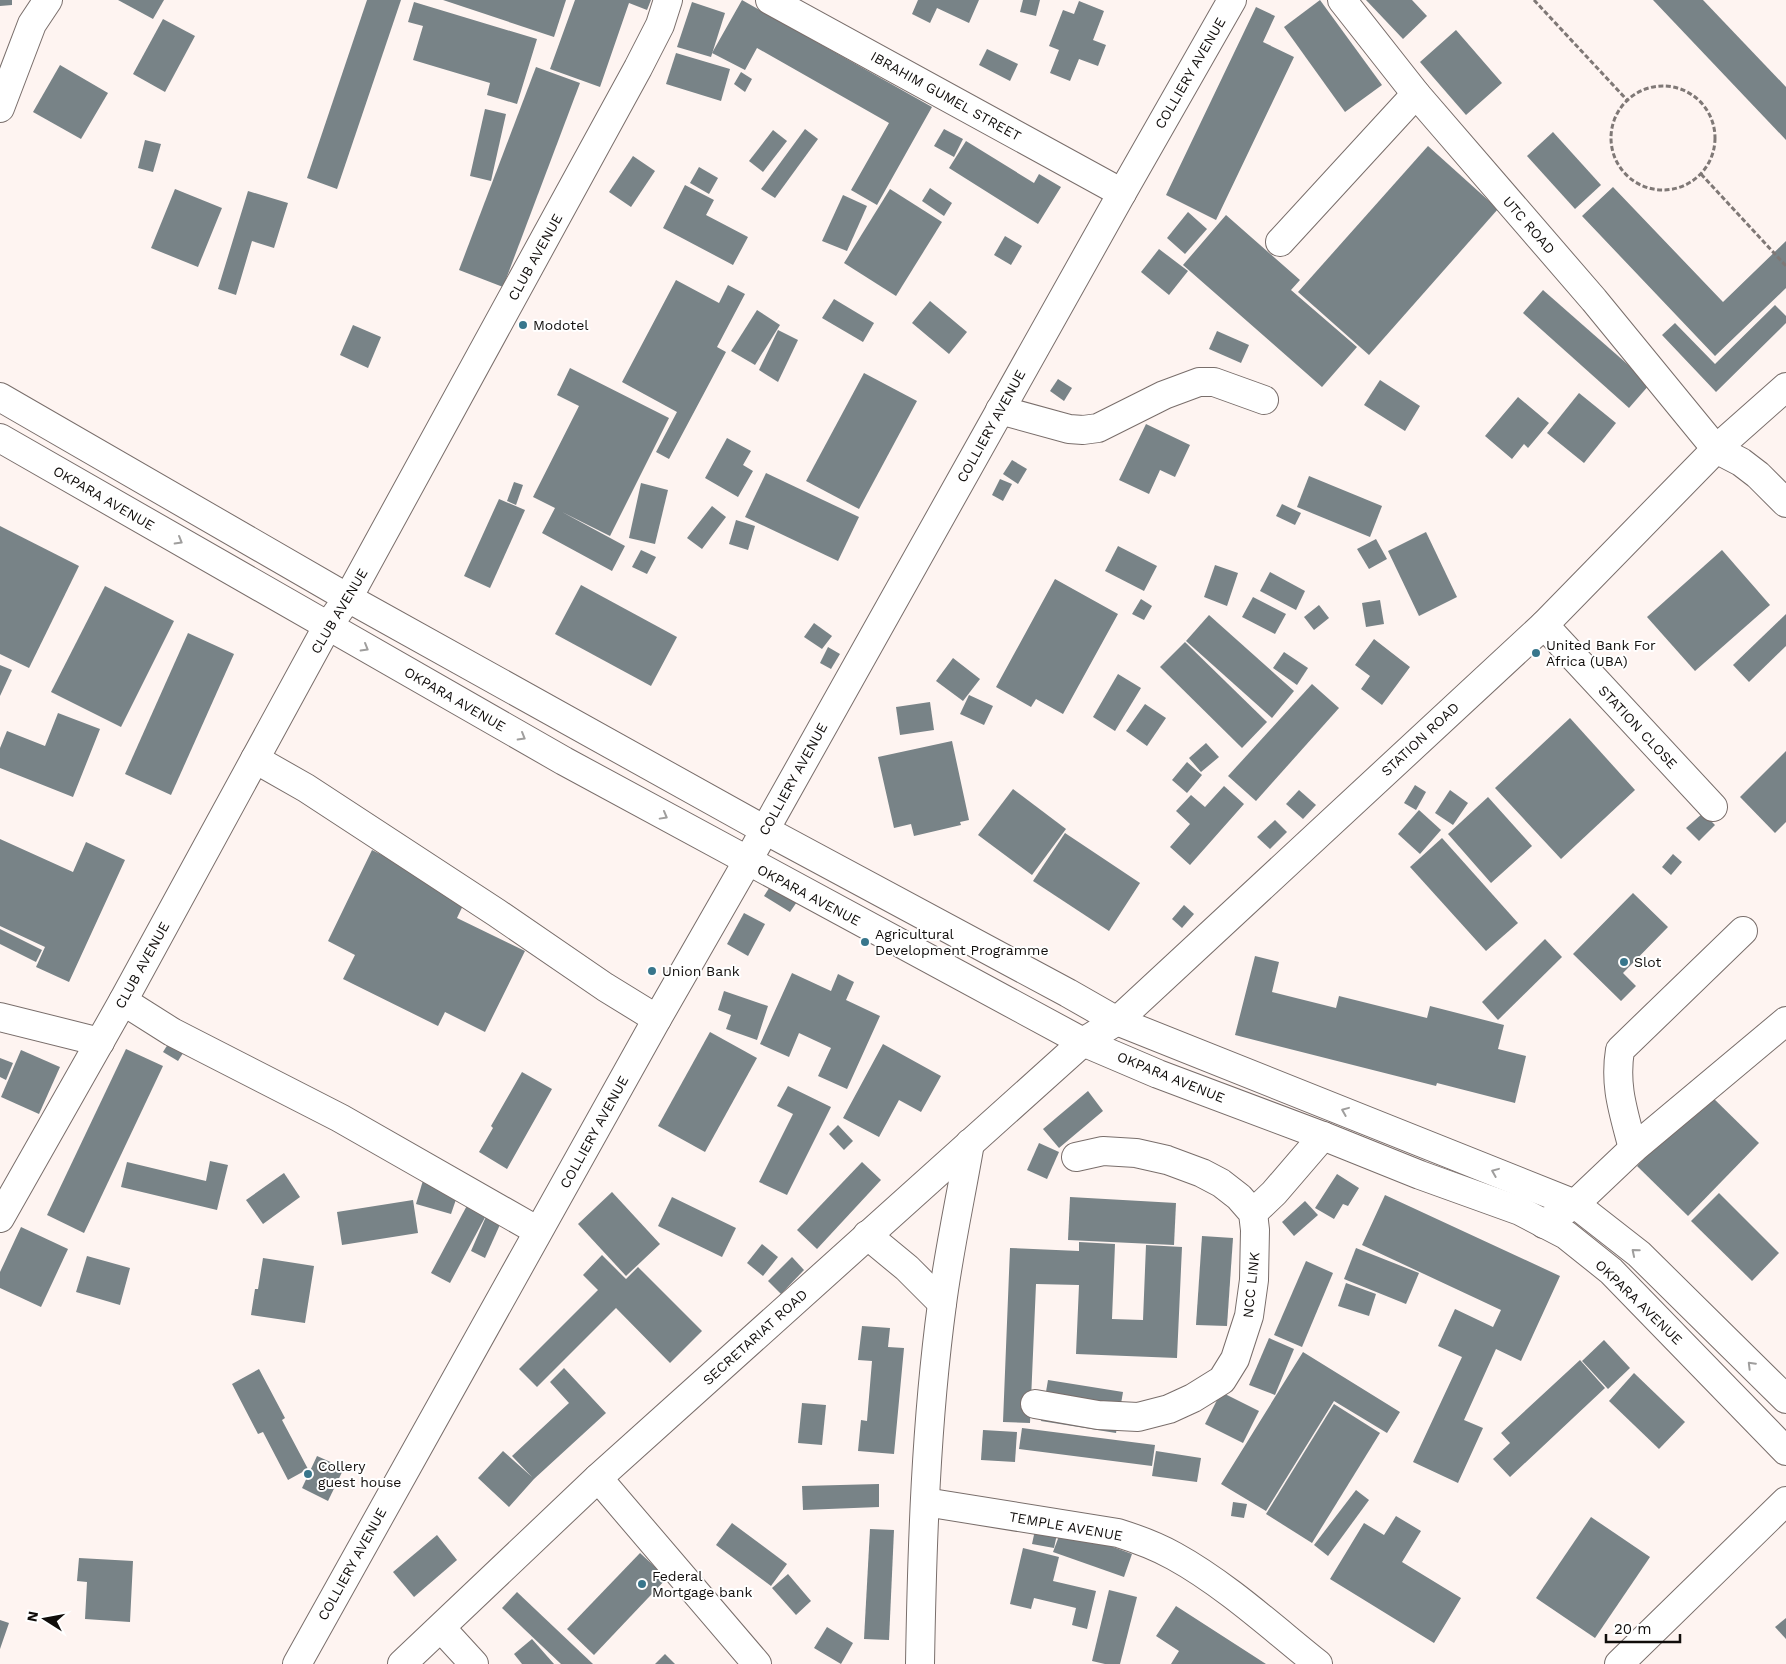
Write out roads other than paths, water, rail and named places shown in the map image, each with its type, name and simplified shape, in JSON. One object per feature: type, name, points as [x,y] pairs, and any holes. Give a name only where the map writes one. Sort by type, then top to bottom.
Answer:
[{"type":"street","points":[[0,108],[32,24],[48,0]]},
{"type":"street","name":"CLUB AVENUE","points":[[0,1218],[123,1001],[327,627],[348,598],[638,68],[660,25],[668,0]]},
{"type":"street","name":"IBRAHIM GUMEL STREET","points":[[770,0],[1122,193]]},
{"type":"street","name":"COLLIERY AVENUE","points":[[297,1664],[538,1230],[1232,0]]},
{"type":"street","name":"UTC ROAD","points":[[1342,0],[1416,94],[1594,300],[1716,449]]},
{"type":"street","points":[[1280,242],[1416,94]]},
{"type":"street","points":[[1000,410],[1070,429],[1083,430],[1098,428],[1164,395],[1199,382],[1214,382],[1264,400]]},
{"type":"street","name":"STATION ROAD","points":[[1117,1022],[1544,625],[1716,449],[1786,387]]},
{"type":"street","points":[[0,397],[348,598],[765,830],[1068,993],[1117,1022],[1575,1204],[1639,1254],[1786,1399]]},
{"type":"street","name":"OKPARA AVENUE","points":[[0,438],[555,756],[747,862],[1083,1042],[1158,1074],[1420,1175],[1520,1211],[1566,1235],[1611,1271],[1786,1451]]},
{"type":"street","points":[[1716,449],[1741,462],[1758,475],[1786,503]]},
{"type":"street","name":"STATION CLOSE","points":[[1544,625],[1712,807]]},
{"type":"street","points":[[256,759],[327,802],[497,912],[605,987],[657,1019]]},
{"type":"street","points":[[1633,1149],[1618,1088],[1617,1069],[1620,1050],[1743,931]]},
{"type":"street","points":[[123,1001],[172,1032],[340,1118],[538,1230]]},
{"type":"street","points":[[0,1017],[100,1042]]},
{"type":"street","points":[[1544,1224],[1575,1204],[1633,1149],[1786,1021]]},
{"type":"street","name":"SECRETARIAT ROAD","points":[[402,1664],[598,1478],[744,1348],[866,1235],[1083,1042],[1117,1022]]},
{"type":"street","points":[[1076,1157],[1103,1151],[1136,1153],[1167,1160],[1202,1173],[1221,1183],[1239,1197],[1253,1213],[1274,1193],[1323,1136]]},
{"type":"street","points":[[920,1664],[925,1502],[933,1388],[942,1303],[970,1143]]},
{"type":"street","name":"NCC LINK","points":[[1035,1404],[1098,1414],[1138,1417],[1169,1409],[1193,1398],[1222,1380],[1235,1358],[1249,1316],[1254,1280],[1255,1230],[1253,1213]]},
{"type":"street","points":[[866,1235],[907,1268],[942,1303]]},
{"type":"street","points":[[598,1478],[757,1664]]},
{"type":"street","points":[[1618,1664],[1786,1501]]},
{"type":"street","name":"TEMPLE AVENUE","points":[[925,1502],[1118,1532],[1145,1542],[1174,1556],[1207,1576],[1318,1664]]},
{"type":"street","points":[[441,1628],[474,1664]]},
{"type":"place","name":"Modotel","points":[[523,325]]},
{"type":"place","name":"United Bank For Africa (UBA)","points":[[1536,653]]},
{"type":"place","name":"Agricultural Development Programme","points":[[865,942]]},
{"type":"place","name":"Slot","points":[[1624,962]]},
{"type":"place","name":"Union Bank","points":[[652,971]]},
{"type":"place","name":"Collery guest house","points":[[308,1474]]},
{"type":"place","name":"Federal Mortgage bank","points":[[642,1584]]}]
